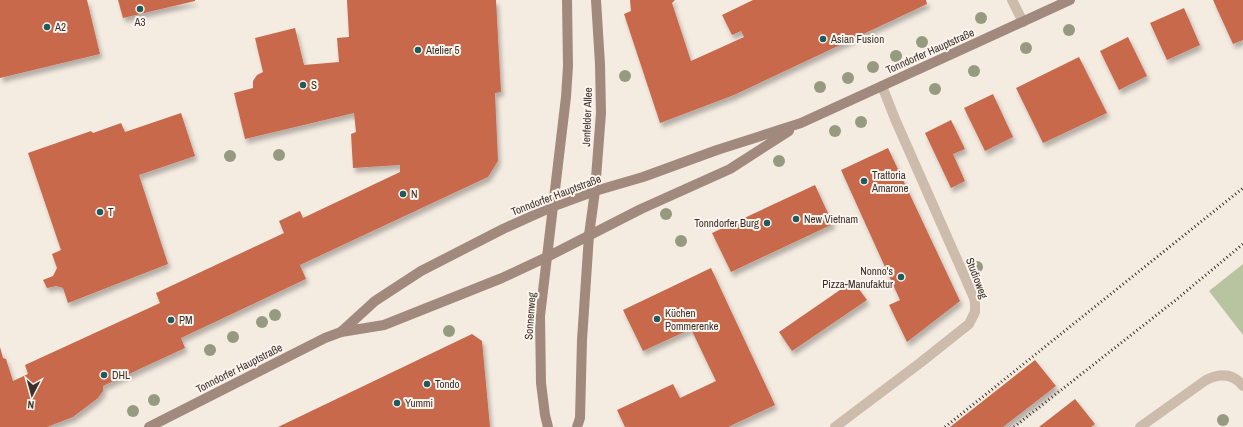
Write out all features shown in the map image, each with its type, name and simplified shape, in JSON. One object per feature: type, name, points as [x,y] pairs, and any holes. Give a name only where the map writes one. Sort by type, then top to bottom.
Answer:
[{"type":"main road","name":"Jenfelder Allee","points":[[554,206],[568,66],[567,0]]},
{"type":"main road","name":"Jenfelder Allee","points":[[589,235],[595,191],[601,113],[596,0]]},
{"type":"main road","name":"Tonndorfer Hauptstraße","points":[[341,332],[375,301],[420,271],[503,228],[554,206],[595,191],[801,123],[1070,0]]},
{"type":"main road","name":"Tonndorfer Hauptstraße","points":[[149,427],[325,338],[341,332],[384,325],[472,291],[547,257],[641,209],[730,169],[801,123]]},
{"type":"main road","name":"Sonnenweg","points":[[548,427],[541,383],[540,316],[554,206]]},
{"type":"main road","points":[[578,427],[580,418],[582,340],[589,235]]},
{"type":"street","points":[[1012,0],[1023,22]]},
{"type":"street","name":"Studioweg","points":[[835,427],[969,324],[975,312],[974,298],[895,119],[882,86]]},
{"type":"street","points":[[1140,427],[1206,380],[1213,377],[1233,377],[1243,386]]},
{"type":"green space","points":[[1243,264],[1243,335],[1209,291]]},
{"type":"building","name":"A2","points":[[0,0],[87,0],[100,54],[0,78]]},
{"type":"building","name":"A3","points":[[118,0],[195,0],[195,1],[123,18]]},
{"type":"building","points":[[347,0],[496,0],[501,92],[495,93],[498,161],[488,177],[300,265],[306,279],[181,338],[185,348],[103,386],[103,391],[98,398],[73,417],[47,427],[0,427],[0,347],[3,358],[6,359],[13,381],[28,374],[25,365],[160,303],[156,293],[284,233],[279,221],[300,211],[303,218],[400,172],[400,165],[353,168],[351,134],[356,132],[354,113],[245,139],[234,93],[253,88],[253,81],[257,75],[263,72],[255,38],[295,28],[304,65],[339,62],[337,38],[349,37]]},
{"type":"building","points":[[630,0],[675,0],[672,3],[691,61],[744,37],[741,31],[732,35],[722,15],[753,0],[926,0],[927,4],[734,95],[660,123],[624,14],[631,11]]},
{"type":"building","points":[[1213,0],[1243,0],[1243,40],[1233,44]]},
{"type":"building","points":[[1184,8],[1200,45],[1167,60],[1150,23]]},
{"type":"building","points":[[1128,37],[1147,76],[1119,90],[1100,51]]},
{"type":"building","points":[[1079,57],[1107,113],[1043,143],[1016,88]]},
{"type":"building","points":[[993,94],[1013,137],[985,151],[964,108]]},
{"type":"building","name":"T","points":[[181,113],[195,156],[139,175],[168,264],[68,303],[63,288],[56,286],[47,288],[43,280],[53,276],[57,268],[52,254],[61,250],[28,153],[91,131],[93,133],[121,123],[125,132]]},
{"type":"building","points":[[951,120],[965,149],[953,154],[965,181],[951,188],[925,133]]},
{"type":"building","points":[[888,148],[960,301],[907,342],[889,305],[900,300],[841,170]]},
{"type":"building","points":[[815,185],[833,224],[731,272],[712,233]]},
{"type":"building","points":[[711,268],[775,405],[728,427],[625,427],[617,410],[673,384],[680,398],[716,381],[691,329],[643,351],[623,310]]},
{"type":"building","points":[[853,281],[867,300],[792,351],[779,332]]},
{"type":"building","name":"Tondo","points":[[472,334],[482,341],[490,427],[278,427]]},
{"type":"building","points":[[1035,360],[1056,386],[1003,427],[950,427]]},
{"type":"building","points":[[1075,399],[1095,424],[1091,427],[1039,427]]},
{"type":"railway","points":[[945,427],[1243,188]]},
{"type":"railway","points":[[1014,427],[1177,299],[1243,244]]},
{"type":"place","name":"A3","points":[[140,9]]},
{"type":"place","name":"A2","points":[[47,27]]},
{"type":"place","name":"Asian Fusion","points":[[823,39]]},
{"type":"place","name":"Atelier 5","points":[[418,50]]},
{"type":"place","name":"S","points":[[303,85]]},
{"type":"place","name":"Trattoria Amarone","points":[[864,181]]},
{"type":"place","name":"N","points":[[403,194]]},
{"type":"place","name":"T","points":[[100,212]]},
{"type":"place","name":"New Vietnam","points":[[796,219]]},
{"type":"place","name":"Tonndorfer Burg","points":[[767,223]]},
{"type":"place","name":"Nonno's Pizza-Manufaktur","points":[[901,277]]},
{"type":"place","name":"Küchen Pommerenke","points":[[657,319]]},
{"type":"place","name":"PM","points":[[171,320]]},
{"type":"place","name":"DHL","points":[[104,375]]},
{"type":"place","name":"Tondo","points":[[427,384]]},
{"type":"place","name":"Yummi","points":[[397,403]]}]
